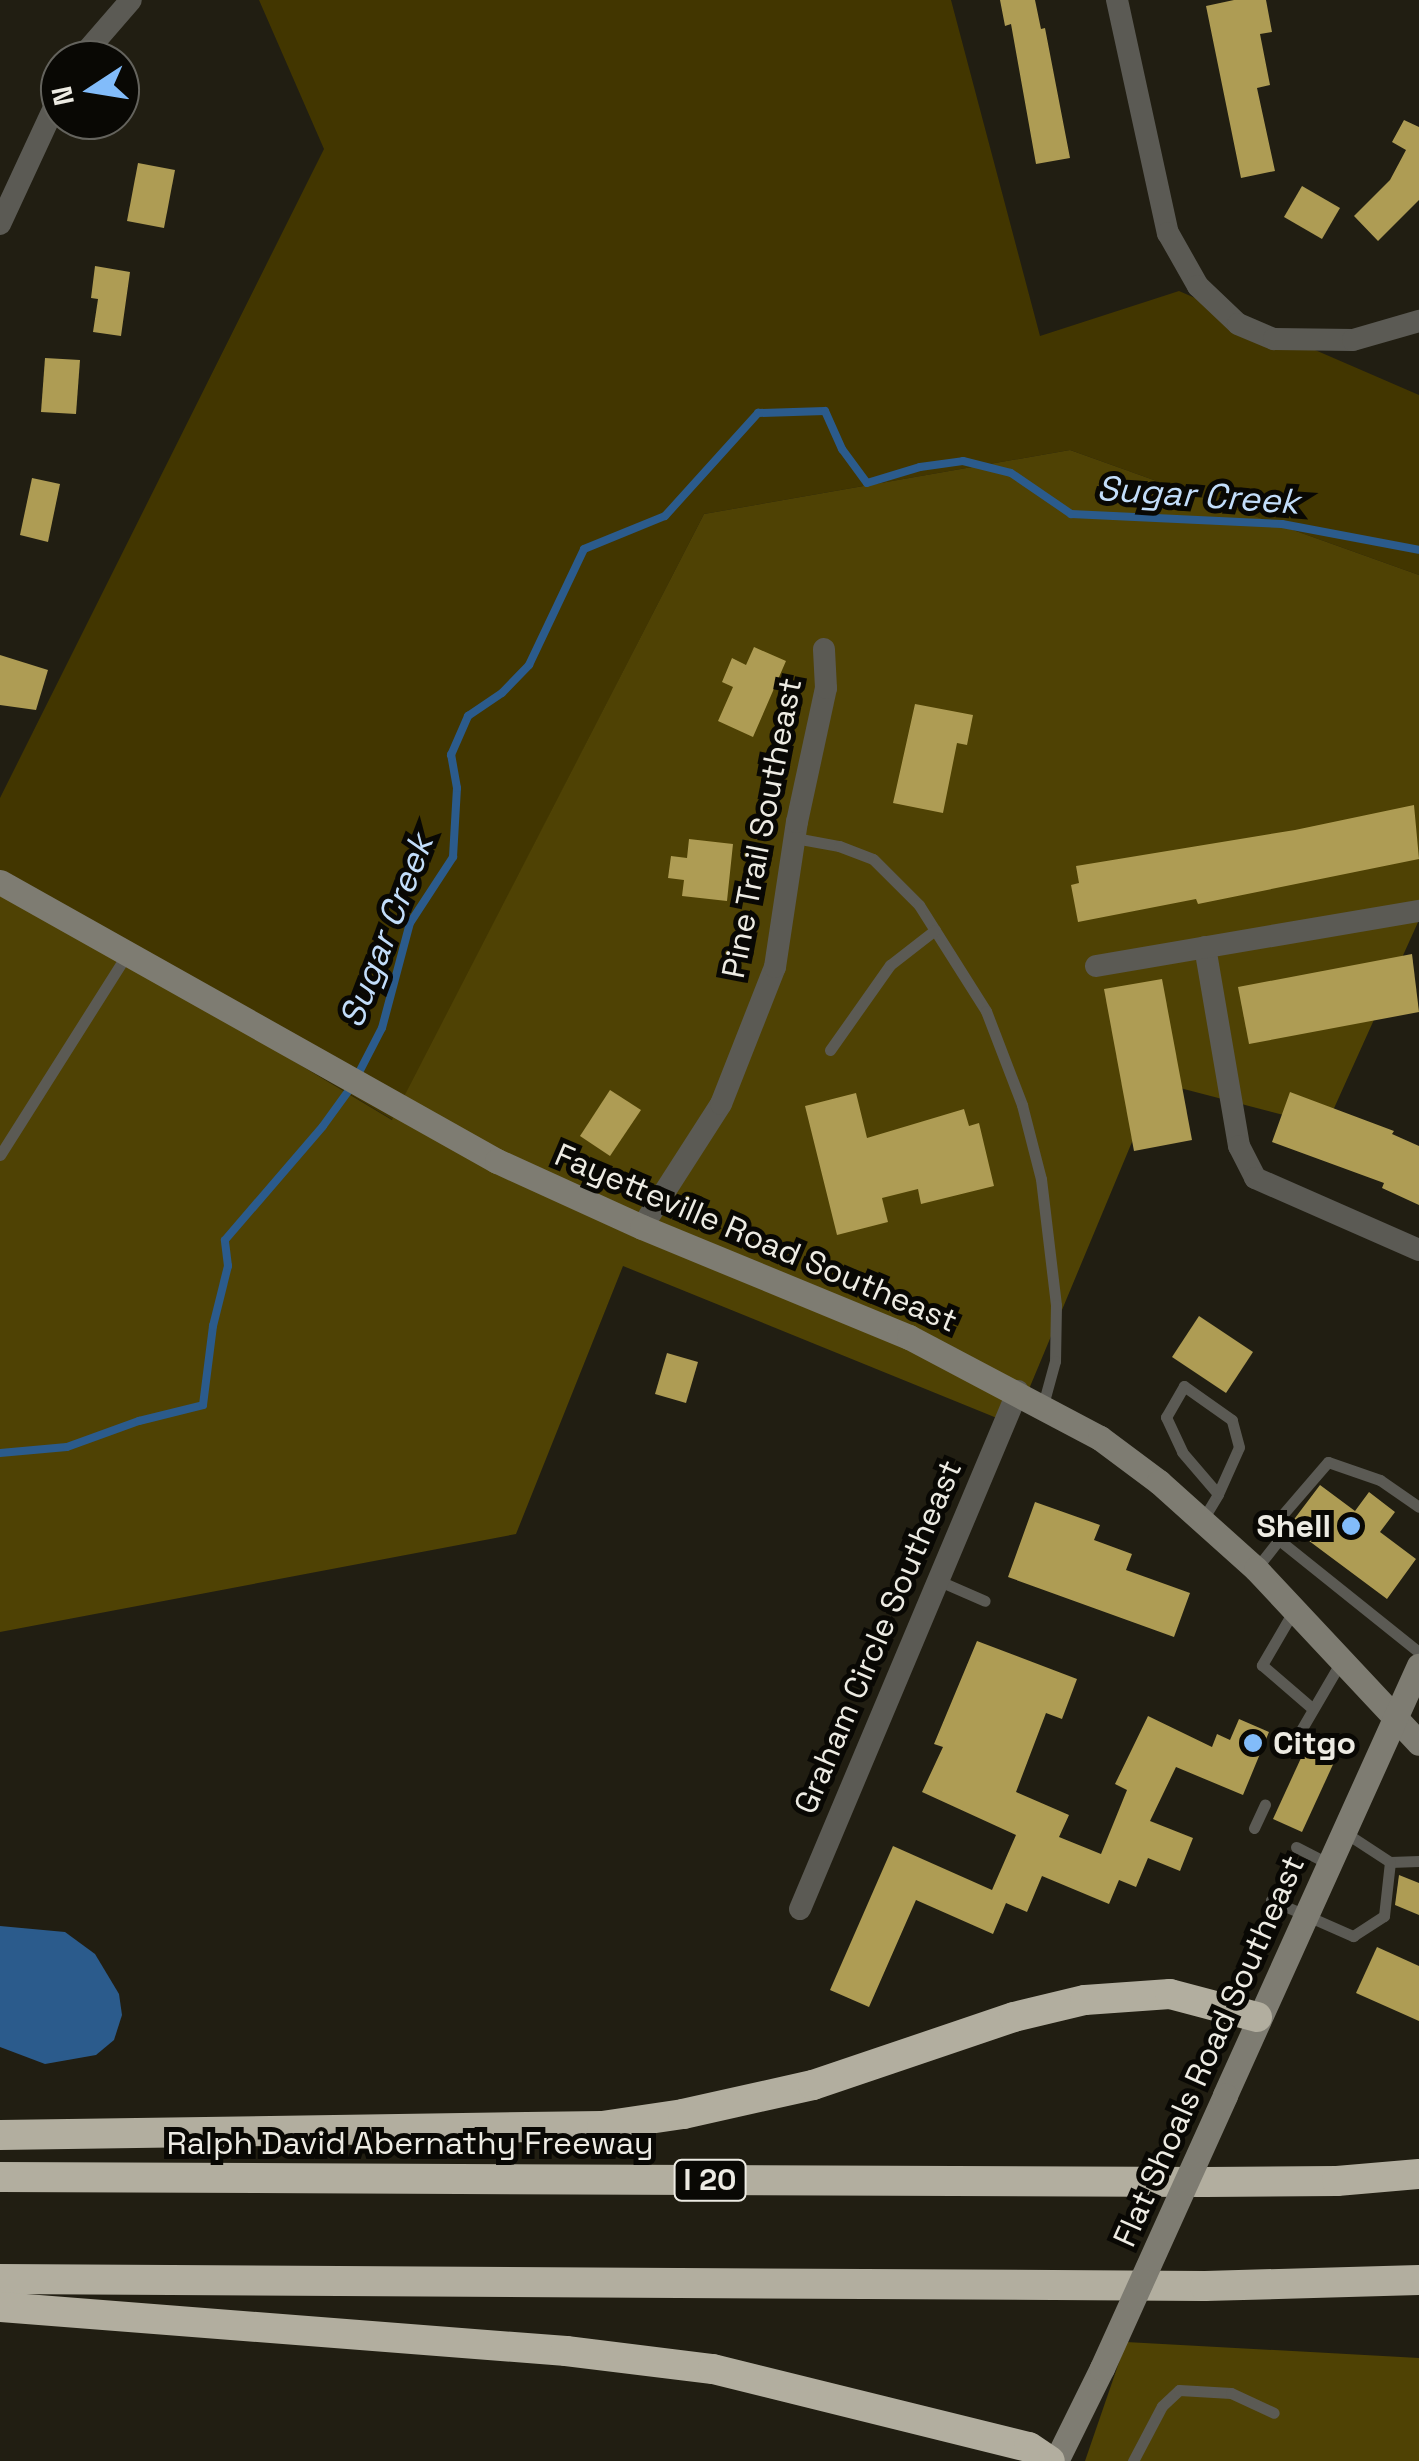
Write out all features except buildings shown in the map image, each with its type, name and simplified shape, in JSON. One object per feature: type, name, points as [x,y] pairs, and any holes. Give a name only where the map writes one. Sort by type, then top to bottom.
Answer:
[{"type":"highway","points":[[0,2135],[602,2126],[684,2114],[813,2085],[1014,2017],[1086,2000],[1170,1994],[1257,2017]]},
{"type":"highway","name":"Ralph David Abernathy Freeway","points":[[0,2177],[1224,2182],[1419,2174]]},
{"type":"highway","points":[[0,2279],[1206,2286],[1419,2280]]},
{"type":"highway","points":[[0,2308],[566,2350],[713,2369],[1029,2446],[1053,2461]]},
{"type":"street","points":[[96,40],[131,0]]},
{"type":"street","points":[[1117,0],[1168,233],[1198,286],[1238,324],[1274,339],[1353,340],[1419,321]]},
{"type":"street","points":[[0,224],[40,139]]},
{"type":"street","name":"Pine Trail Southeast","points":[[642,1227],[728,1087],[775,967],[794,838],[826,688],[824,649]]},
{"type":"street","name":"Fayetteville Road Southeast","points":[[0,882],[498,1161],[642,1227],[910,1337],[1018,1391],[1100,1438],[1256,1569],[1419,1744]]},
{"type":"street","points":[[1096,966],[1419,911]]},
{"type":"street","points":[[1205,947],[1238,1146],[1255,1178],[1419,1250]]},
{"type":"street","name":"Graham Circle Southeast","points":[[800,1909],[1018,1391]]},
{"type":"street","name":"Flat Shoals Road Southeast","points":[[1053,2461],[1102,2368],[1257,2017],[1419,1666]]},
{"type":"lane","points":[[794,838],[873,859],[919,905],[986,1011],[1022,1105],[1041,1179],[1056,1304],[1055,1361],[1043,1405]]},
{"type":"lane","points":[[830,1050],[890,965],[935,930]]},
{"type":"lane","points":[[0,1155],[127,954]]},
{"type":"lane","points":[[1202,1520],[1218,1494],[1239,1447],[1232,1420],[1184,1386],[1166,1417],[1182,1452],[1218,1494]]},
{"type":"lane","points":[[1256,1569],[1279,1540],[1277,1521],[1328,1462],[1380,1480],[1419,1507]]},
{"type":"lane","points":[[1279,1540],[1419,1652]]},
{"type":"lane","points":[[937,1580],[985,1601]]},
{"type":"lane","points":[[1294,1610],[1262,1666],[1313,1710]]},
{"type":"lane","points":[[1290,1749],[1342,1660]]},
{"type":"lane","points":[[1254,1828],[1265,1804]]},
{"type":"lane","points":[[1343,1831],[1390,1862],[1419,1862]]},
{"type":"lane","points":[[1296,1847],[1328,1863]]},
{"type":"lane","points":[[1271,1900],[1353,1936],[1384,1916],[1390,1862]]},
{"type":"lane","points":[[1133,2461],[1162,2406],[1180,2390],[1231,2393],[1274,2413]]},
{"type":"shaded area","points":[[259,0],[951,0],[1040,336],[1179,291],[1419,395],[1419,575],[1070,450],[704,514],[393,1120],[0,885],[0,798],[324,149]]},
{"type":"shaded area","points":[[1070,450],[1419,575],[1419,920],[1326,1126],[1157,1082],[1014,1425],[623,1266],[516,1534],[0,1632],[0,885],[392,1120],[704,514]]},
{"type":"shaded area","points":[[1126,2342],[1419,2358],[1419,2461],[1085,2461]]},
{"type":"water","points":[[0,1926],[65,1932],[95,1954],[119,1994],[122,2015],[114,2040],[96,2055],[45,2064],[0,2047]]},
{"type":"waterway","name":"Sugar Creek","points":[[0,1453],[67,1447],[139,1421],[203,1405],[213,1326],[228,1266],[225,1240],[323,1126],[352,1086],[382,1028],[410,923],[453,857],[457,788],[451,755],[468,716],[502,693],[529,665],[584,549],[665,516],[758,413],[825,411],[842,449],[867,483],[920,467],[963,461],[1011,473],[1071,514],[1282,524],[1419,550]]},
{"type":"place","name":"Shell","points":[[1351,1526]]},
{"type":"place","name":"Citgo","points":[[1253,1743]]}]
